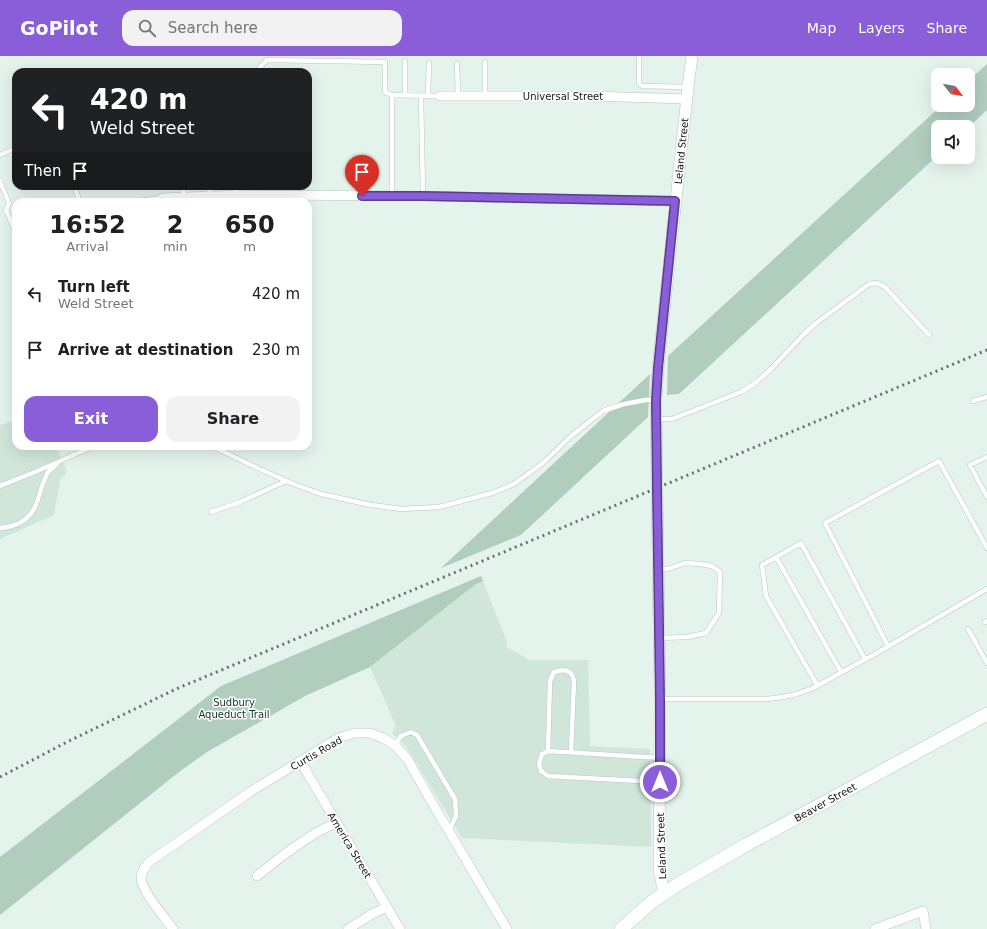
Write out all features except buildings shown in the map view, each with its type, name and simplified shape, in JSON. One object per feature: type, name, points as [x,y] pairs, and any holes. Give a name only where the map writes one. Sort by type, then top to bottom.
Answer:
[{"type":"main road","name":"Beaver Street","points":[[621,929],[652,902],[686,879],[987,714]]},
{"type":"street","name":"Leland Street","points":[[664,893],[659,870],[660,699],[656,400],[675,201],[692,56]]},
{"type":"street","name":"Universal Street","points":[[440,96],[591,96],[686,99]]},
{"type":"street","points":[[176,198],[212,198],[236,190],[392,196],[675,201]]},
{"type":"street","name":"Curtis Road","points":[[173,929],[149,896],[141,878],[143,869],[149,862],[250,792],[338,738],[355,733],[370,733],[383,738],[395,745],[408,760],[507,929]]},
{"type":"street","name":"America Street","points":[[300,761],[400,929]]},
{"type":"street","points":[[257,876],[286,853],[337,822]]},
{"type":"street","points":[[348,929],[372,914],[387,907]]},
{"type":"street","points":[[875,929],[891,926],[923,911],[926,929]]},
{"type":"lane","points":[[639,56],[639,83],[642,86],[688,87]]},
{"type":"lane","points":[[260,68],[267,60],[385,62],[385,92],[392,95],[440,96]]},
{"type":"lane","points":[[405,61],[405,95]]},
{"type":"lane","points":[[485,62],[485,96]]},
{"type":"lane","points":[[428,96],[429,63]]},
{"type":"lane","points":[[457,64],[458,96]]},
{"type":"lane","points":[[392,95],[392,196]]},
{"type":"lane","points":[[421,96],[423,196]]},
{"type":"lane","points":[[0,155],[12,150]]},
{"type":"lane","points":[[0,181],[9,203],[6,210],[12,224]]},
{"type":"lane","points":[[183,190],[184,197]]},
{"type":"lane","points":[[656,419],[672,419],[741,392],[754,384],[771,369],[815,324],[869,284],[877,283],[886,287],[929,335]]},
{"type":"lane","points":[[973,401],[987,397]]},
{"type":"lane","points":[[220,450],[251,466],[321,494],[371,506],[402,509],[439,507],[492,493],[514,484],[543,463],[571,436],[603,411],[624,404],[646,400],[656,400]]},
{"type":"lane","points":[[0,486],[85,450]]},
{"type":"lane","points":[[987,457],[970,465],[987,497]]},
{"type":"lane","points":[[0,528],[16,525],[24,521],[30,515],[35,507],[49,471],[62,460]]},
{"type":"lane","points":[[888,646],[826,523],[939,461],[987,548]]},
{"type":"lane","points":[[211,512],[240,502],[286,481]]},
{"type":"lane","points":[[817,685],[766,596],[762,565],[801,543],[865,659]]},
{"type":"lane","points":[[776,557],[841,672]]},
{"type":"lane","points":[[658,569],[668,569],[685,563],[712,566],[720,572],[719,613],[706,633],[687,637],[659,638]]},
{"type":"lane","points":[[660,699],[767,699],[790,696],[817,685],[865,659],[987,589]]},
{"type":"lane","points":[[968,629],[987,663]]},
{"type":"lane","points":[[548,750],[550,681],[554,672],[561,670],[569,672],[573,676],[574,681],[571,752]]},
{"type":"lane","points":[[395,745],[401,736],[411,732],[417,735],[455,799],[456,816],[449,831]]},
{"type":"lane","points":[[660,758],[548,750],[542,754],[539,764],[542,772],[548,776],[660,782]]},
{"type":"shaded area","points":[[12,421],[12,450],[58,450],[67,472],[60,480],[54,515],[0,539],[0,425]]},
{"type":"shaded area","points":[[483,581],[508,645],[505,646],[529,660],[588,660],[590,746],[650,749],[651,847],[462,838],[407,748],[392,733],[396,726],[370,667],[476,584]]},
{"type":"green space","points":[[987,64],[987,110],[975,121],[975,120],[931,120],[931,161],[679,394],[667,395],[668,356],[934,112],[975,112],[975,75]]},
{"type":"green space","points":[[650,374],[648,417],[521,535],[441,568]]},
{"type":"green space","name":"Sudbury Aqueduct Trail","points":[[481,576],[483,581],[476,584],[370,667],[305,696],[207,752],[179,772],[0,915],[0,857],[221,686]]},
{"type":"railway","points":[[0,777],[67,742],[176,689],[987,350]]},
{"type":"route","points":[[362,196],[675,201],[656,400],[660,782]]}]
